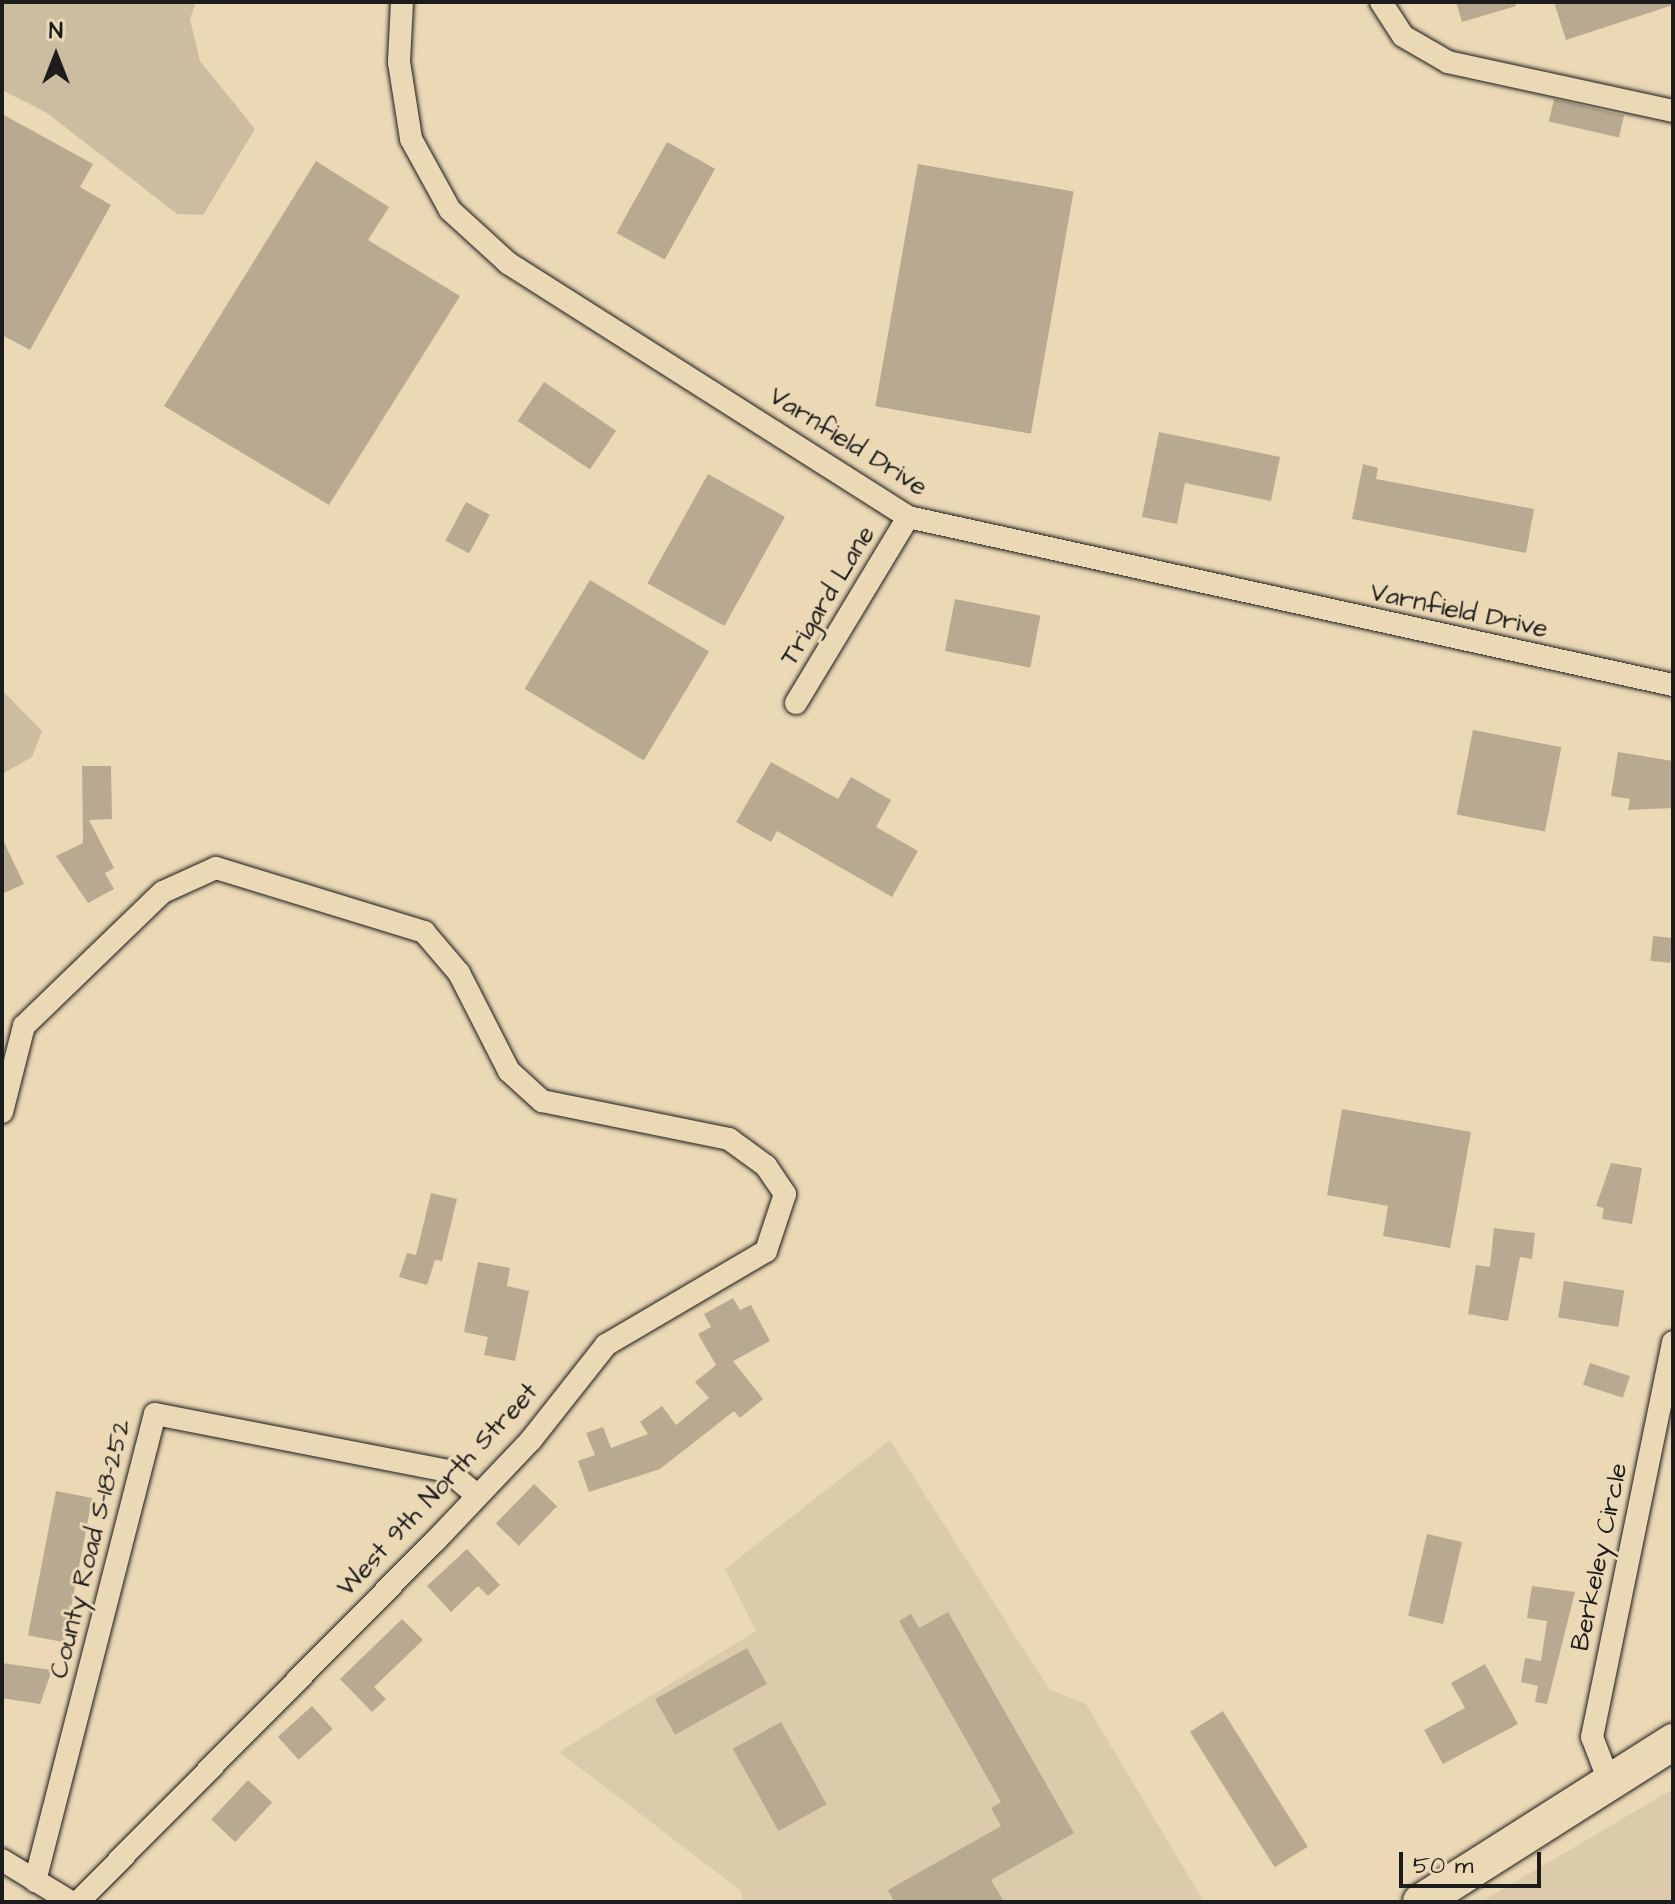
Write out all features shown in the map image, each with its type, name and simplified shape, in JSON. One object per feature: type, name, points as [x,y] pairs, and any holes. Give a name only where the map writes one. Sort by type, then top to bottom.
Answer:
[{"type":"main road","points":[[1421,1902],[1673,1742]]},
{"type":"street","name":"Varnfield Drive","points":[[402,2],[399,62],[411,139],[450,210],[508,263],[908,517],[1673,685]]},
{"type":"street","points":[[1381,2],[1403,36],[1448,62],[1673,111]]},
{"type":"street","name":"Trigard Lane","points":[[796,703],[908,517]]},
{"type":"street","name":"West 9th North Street","points":[[2,1112],[5,1087],[24,1026],[163,892],[216,868],[424,932],[459,973],[509,1071],[542,1101],[729,1139],[766,1166],[785,1194],[766,1251],[606,1345],[531,1440],[78,1902]]},
{"type":"street","name":"Berkeley Circle","points":[[1609,1781],[1592,1737],[1673,1342]]},
{"type":"street","name":"County Road S-18-252","points":[[35,1881],[155,1414],[448,1471],[475,1494]]},
{"type":"street","points":[[2,1860],[71,1902]]},
{"type":"shaded area","points":[[2,2],[196,2],[190,19],[200,61],[255,129],[203,215],[177,214],[47,113],[2,90]]},
{"type":"shaded area","points":[[2,690],[42,731],[32,757],[2,774]]},
{"type":"shaded area","points":[[890,1440],[1049,1689],[1086,1704],[1204,1902],[744,1902],[740,1890],[559,1752],[756,1631],[725,1569]]},
{"type":"shaded area","points":[[1673,1789],[1673,1902],[1481,1902]]},
{"type":"building","points":[[1456,2],[1515,2],[1516,6],[1462,22]]},
{"type":"building","points":[[1554,2],[1673,2],[1673,5],[1566,40]]},
{"type":"building","points":[[1554,99],[1624,115],[1619,138],[1549,121]]},
{"type":"building","points":[[2,114],[93,164],[80,187],[111,205],[30,350],[2,335]]},
{"type":"building","points":[[667,142],[715,169],[665,260],[617,233]]},
{"type":"building","points":[[316,161],[389,207],[368,240],[460,296],[329,505],[164,406]]},
{"type":"building","points":[[918,164],[1074,191],[1031,434],[875,406]]},
{"type":"building","points":[[544,382],[616,431],[590,470],[518,421]]},
{"type":"building","points":[[1159,432],[1280,457],[1271,501],[1185,483],[1177,524],[1142,517]]},
{"type":"building","points":[[1363,464],[1378,468],[1376,479],[1534,509],[1526,553],[1352,519]]},
{"type":"building","points":[[708,474],[785,517],[724,626],[647,583]]},
{"type":"building","points":[[466,502],[490,515],[469,554],[445,541]]},
{"type":"building","points":[[590,580],[709,652],[644,760],[525,689]]},
{"type":"building","points":[[955,599],[1040,616],[1030,668],[945,651]]},
{"type":"building","points":[[1473,730],[1561,747],[1545,832],[1457,814]]},
{"type":"building","points":[[1618,752],[1673,761],[1673,808],[1628,810],[1630,799],[1611,796]]},
{"type":"building","points":[[771,762],[838,799],[851,777],[891,800],[876,827],[918,851],[892,897],[777,831],[771,842],[736,822]]},
{"type":"building","points":[[82,766],[111,766],[112,819],[89,820],[114,868],[105,873],[114,889],[88,903],[56,856],[83,843]]},
{"type":"building","points":[[2,838],[24,884],[2,894]]},
{"type":"building","points":[[1653,936],[1673,938],[1670,963],[1650,961]]},
{"type":"building","points":[[1342,1109],[1471,1132],[1450,1248],[1383,1236],[1388,1206],[1327,1195]]},
{"type":"building","points":[[1611,1163],[1642,1168],[1632,1224],[1602,1219],[1604,1208],[1596,1206]]},
{"type":"building","points":[[431,1193],[457,1199],[442,1261],[435,1260],[427,1285],[399,1277],[407,1253],[416,1255]]},
{"type":"building","points":[[1494,1228],[1535,1233],[1532,1259],[1520,1257],[1508,1321],[1468,1314],[1476,1265],[1490,1267]]},
{"type":"building","points":[[478,1262],[510,1268],[507,1286],[529,1291],[515,1361],[484,1355],[488,1337],[464,1332]]},
{"type":"building","points":[[1564,1281],[1624,1291],[1618,1327],[1558,1318]]},
{"type":"building","points":[[733,1298],[740,1310],[751,1305],[770,1341],[733,1361],[763,1399],[740,1418],[734,1411],[660,1469],[589,1492],[578,1461],[595,1455],[586,1433],[603,1427],[611,1448],[648,1434],[640,1422],[662,1406],[676,1425],[709,1398],[695,1382],[716,1365],[698,1334],[711,1327],[704,1314]]},
{"type":"building","points":[[1590,1363],[1630,1376],[1623,1398],[1583,1385]]},
{"type":"building","points":[[534,1484],[557,1506],[519,1546],[496,1524]]},
{"type":"building","points":[[56,1491],[92,1498],[64,1642],[28,1635]]},
{"type":"building","points":[[1427,1534],[1462,1542],[1443,1624],[1408,1616]]},
{"type":"building","points":[[467,1549],[500,1585],[488,1596],[478,1586],[451,1612],[427,1586]]},
{"type":"building","points":[[1532,1586],[1575,1592],[1547,1704],[1535,1702],[1538,1686],[1521,1682],[1525,1658],[1541,1661],[1547,1621],[1527,1618]]},
{"type":"building","points":[[948,1612],[1074,1833],[991,1880],[1004,1902],[894,1902],[888,1890],[1001,1826],[991,1808],[1001,1802],[899,1621],[911,1614],[919,1628]]},
{"type":"building","points":[[402,1619],[423,1640],[374,1687],[386,1699],[372,1712],[340,1679]]},
{"type":"building","points":[[747,1648],[767,1684],[675,1735],[655,1699]]},
{"type":"building","points":[[2,1663],[52,1670],[40,1704],[2,1698]]},
{"type":"building","points":[[1485,1664],[1518,1724],[1443,1764],[1424,1730],[1465,1708],[1451,1683]]},
{"type":"building","points":[[312,1706],[333,1729],[299,1760],[278,1737]]},
{"type":"building","points":[[1223,1711],[1308,1847],[1275,1867],[1190,1732]]},
{"type":"building","points":[[781,1722],[827,1804],[778,1831],[733,1749]]},
{"type":"building","points":[[248,1780],[272,1803],[235,1842],[211,1819]]}]
